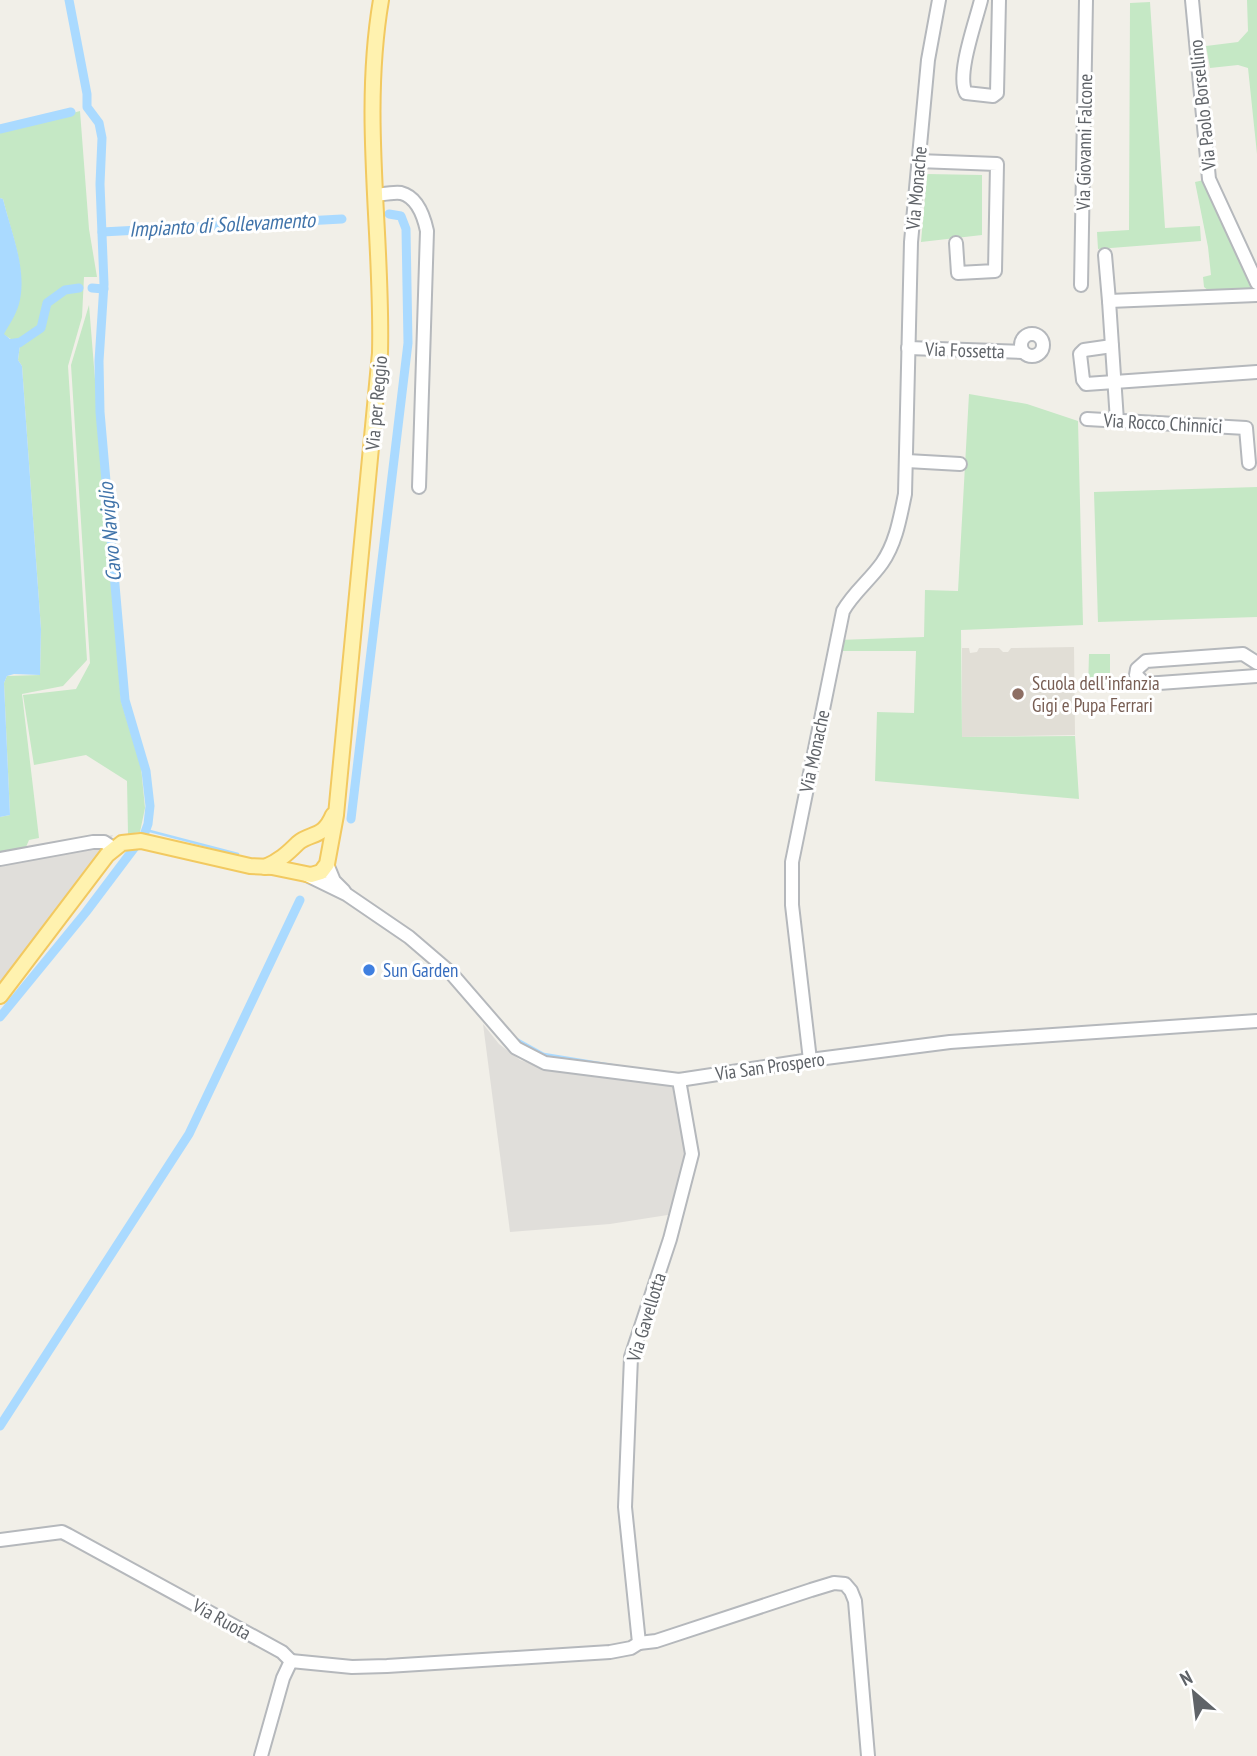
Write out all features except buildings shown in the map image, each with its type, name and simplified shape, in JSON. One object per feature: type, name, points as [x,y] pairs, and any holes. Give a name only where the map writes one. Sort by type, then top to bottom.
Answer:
[{"type":"main road","name":"Via per Reggio","points":[[328,859],[336,806],[380,353],[381,287],[372,79],[381,0]]},
{"type":"main road","name":"Via per Reggio","points":[[264,867],[281,859],[301,841],[311,839],[324,829],[336,806]]},
{"type":"main road","points":[[0,996],[120,845],[148,842],[250,866],[316,874],[328,859],[325,845],[311,839]]},
{"type":"main road","points":[[294,849],[292,859],[302,873]]},
{"type":"street","name":"Via Monache","points":[[810,1060],[792,905],[792,862],[843,611],[850,599],[880,566],[892,545],[905,494],[911,242],[928,60],[939,0]]},
{"type":"street","points":[[981,0],[962,86],[966,93],[993,96],[997,93],[999,0]]},
{"type":"street","name":"Via Giovanni Falcone","points":[[1082,285],[1087,0]]},
{"type":"street","name":"Via Paolo Borsellino","points":[[1192,0],[1209,180],[1257,283]]},
{"type":"street","points":[[918,161],[996,164],[995,271],[958,273],[956,243]]},
{"type":"street","points":[[377,195],[401,193],[412,199],[424,215],[428,230],[419,487]]},
{"type":"street","points":[[1105,256],[1117,421]]},
{"type":"street","points":[[1109,301],[1257,295]]},
{"type":"street","points":[[1112,346],[1084,350],[1080,354],[1083,380],[1086,384],[1257,372]]},
{"type":"street","name":"Via Fossetta","points":[[908,348],[1023,352]]},
{"type":"street","name":"Via Rocco Chinnici","points":[[1087,419],[1246,428],[1249,463]]},
{"type":"street","points":[[906,461],[960,464]]},
{"type":"street","points":[[1257,663],[1243,654],[1146,661],[1137,668],[1136,676],[1145,684],[1257,676]]},
{"type":"street","points":[[0,859],[93,842],[120,845]]},
{"type":"street","name":"Via San Prospero","points":[[328,859],[334,881],[346,894]]},
{"type":"street","name":"Via San Prospero","points":[[302,873],[346,894],[409,937],[451,973],[516,1048],[545,1063],[679,1080],[810,1060],[999,1038],[1257,1021]]},
{"type":"street","name":"Via Gavellotta","points":[[639,1643],[625,1507],[631,1357],[670,1239],[692,1154],[679,1080]]},
{"type":"street","name":"Via Ruota","points":[[0,1540],[62,1532],[282,1653],[291,1661]]},
{"type":"street","points":[[261,1756],[283,1678],[291,1661],[352,1667],[610,1652],[656,1641],[822,1587],[845,1584],[852,1591],[855,1601],[868,1756]]},
{"type":"shaded area","name":"Scuola dell'infanzia Gigi e Pupa Ferrari","points":[[1074,647],[1075,735],[962,737],[962,648],[969,648],[970,653],[977,652],[979,648],[999,648],[1008,652],[1011,648]]},
{"type":"shaded area","points":[[113,835],[0,989],[0,863],[46,847]]},
{"type":"shaded area","points":[[483,1024],[499,1044],[520,1060],[553,1071],[636,1079],[679,1077],[689,1143],[674,1214],[610,1224],[510,1232]]},
{"type":"green space","points":[[1247,0],[1257,0],[1257,154],[1248,68],[1238,65],[1210,68],[1206,46],[1238,42],[1248,31]]},
{"type":"green space","points":[[1150,2],[1165,228],[1200,226],[1201,241],[1098,249],[1097,232],[1129,230],[1130,3]]},
{"type":"green space","points":[[80,111],[89,229],[97,277],[84,277],[82,317],[68,366],[87,660],[63,686],[22,694],[39,838],[29,840],[26,847],[0,853],[0,817],[10,815],[4,683],[7,676],[40,675],[41,629],[22,366],[18,360],[20,345],[3,334],[13,316],[18,299],[20,268],[3,199],[0,198],[0,132]]},
{"type":"green space","points":[[927,174],[982,175],[982,235],[921,242]]},
{"type":"green space","points":[[1204,180],[1252,289],[1209,291],[1204,287],[1203,277],[1211,275],[1195,182]]},
{"type":"green space","points":[[89,305],[121,701],[141,767],[145,808],[140,832],[128,834],[127,781],[86,755],[34,765],[23,695],[76,689],[90,663],[71,365]]},
{"type":"green space","points":[[969,394],[1027,404],[1078,421],[1083,625],[961,630],[962,737],[1075,736],[1079,799],[875,781],[877,712],[914,713],[916,651],[837,651],[838,640],[924,637],[925,590],[958,591]]},
{"type":"green space","points":[[1257,487],[1257,617],[1098,622],[1094,492]]},
{"type":"green space","points":[[1089,654],[1110,654],[1110,689],[1088,689]]},
{"type":"water","points":[[0,198],[3,199],[20,265],[19,304],[4,334],[10,339],[18,338],[20,345],[18,360],[22,366],[41,629],[40,675],[14,674],[7,676],[4,683],[10,815],[0,817]]},
{"type":"waterway","name":"Cavo Naviglio","points":[[0,1017],[86,912],[144,835],[150,806],[146,771],[125,700],[100,412],[99,361],[104,284],[100,184],[102,138],[99,123],[87,107],[87,94],[69,0]]},
{"type":"waterway","points":[[0,129],[71,112]]},
{"type":"waterway","points":[[351,819],[408,343],[406,229],[401,216],[389,214]]},
{"type":"waterway","name":"Impianto di Sollevamento","points":[[102,232],[342,219]]},
{"type":"waterway","points":[[19,343],[41,328],[47,303],[65,290],[79,288]]},
{"type":"waterway","points":[[92,288],[104,289]]},
{"type":"waterway","points":[[146,830],[238,854]]},
{"type":"waterway","points":[[0,1426],[189,1134],[300,900]]},
{"type":"waterway","points":[[515,1038],[544,1054],[630,1068]]},
{"type":"place","name":"Scuola dell'infanzia Gigi e Pupa Ferrari","points":[[1018,694]]},
{"type":"place","name":"Sun Garden","points":[[369,970]]}]
